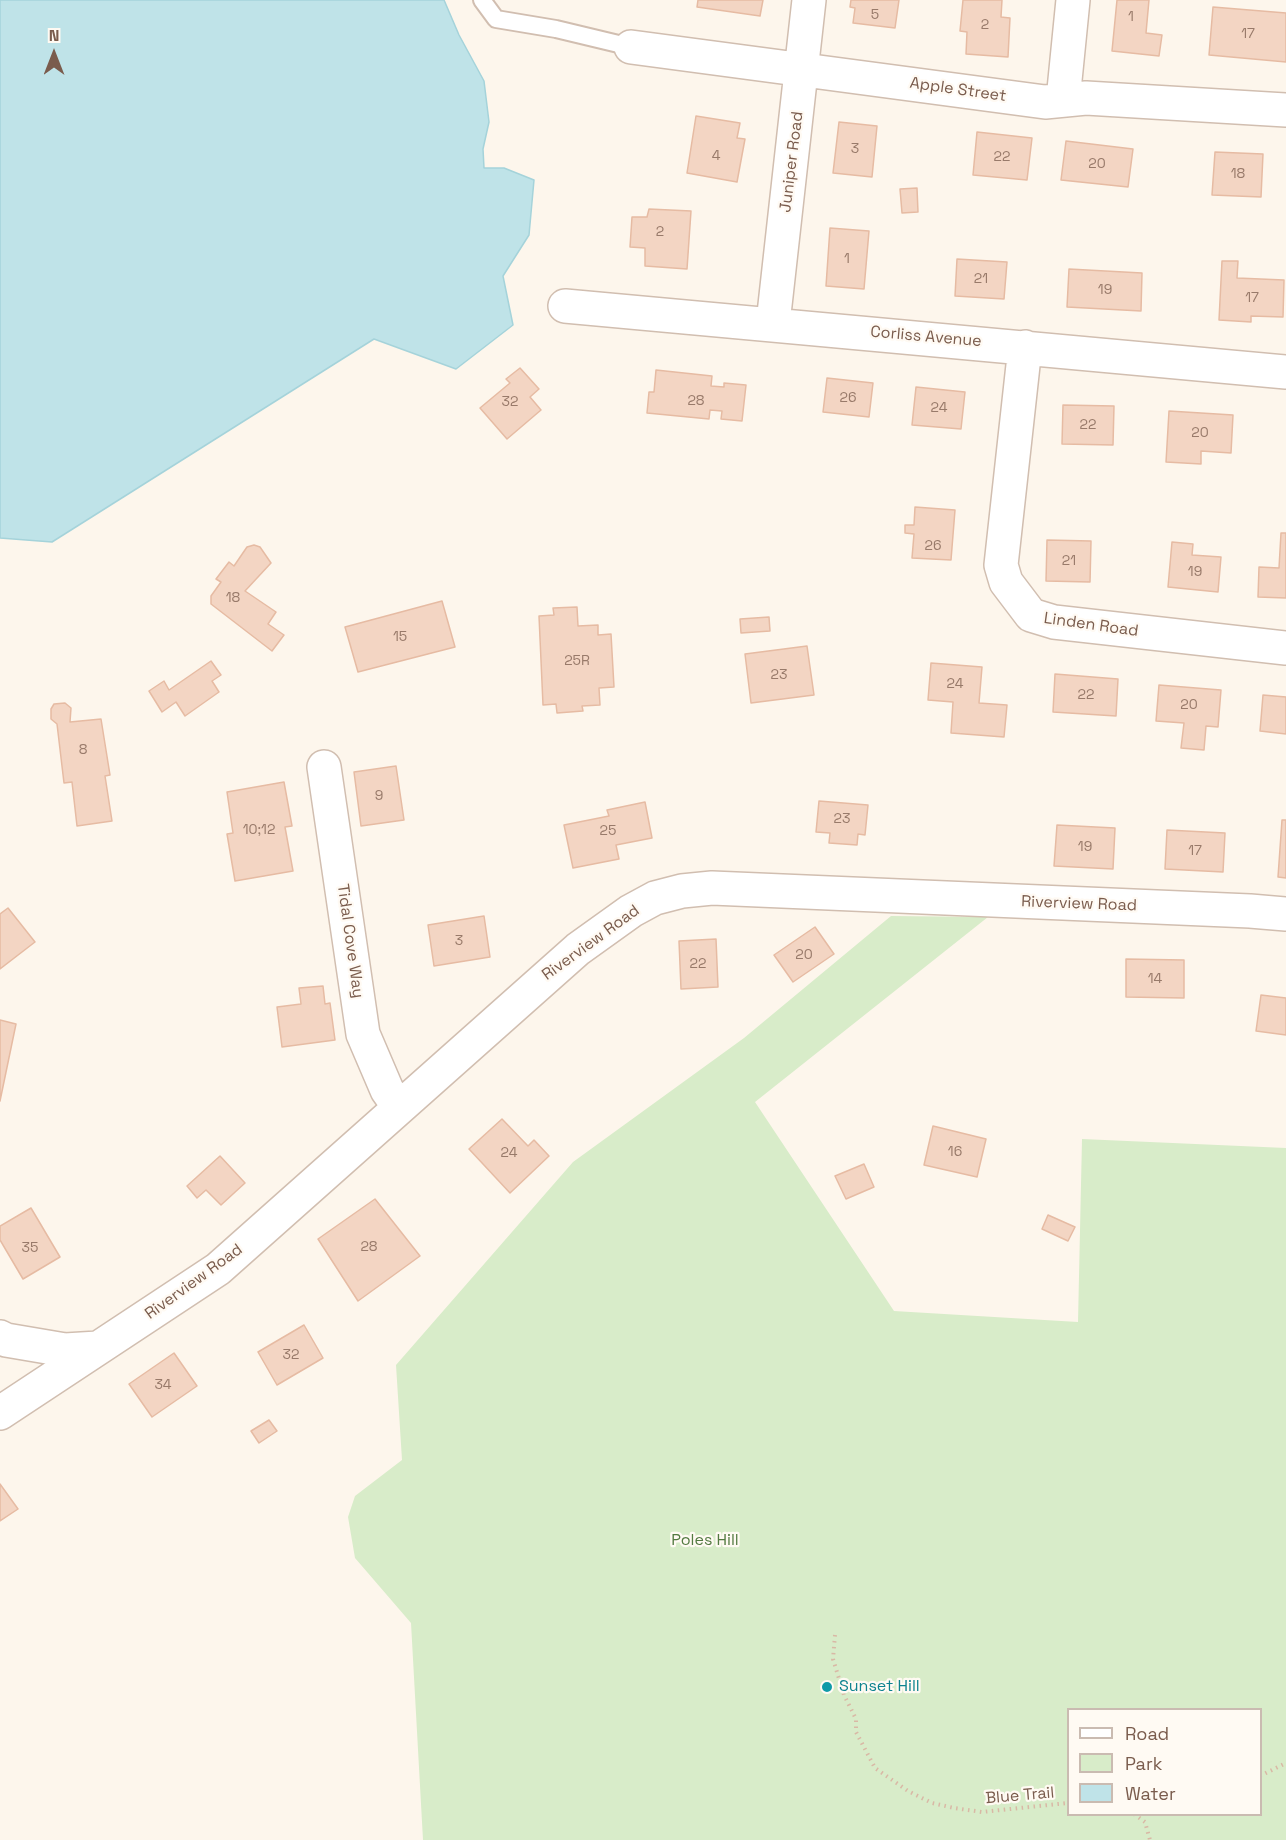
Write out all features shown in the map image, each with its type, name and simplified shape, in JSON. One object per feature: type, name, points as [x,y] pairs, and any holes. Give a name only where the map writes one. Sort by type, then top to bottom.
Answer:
[{"type":"street","name":"Juniper Road","points":[[773,323],[809,0]]},
{"type":"street","points":[[1064,100],[1073,0]]},
{"type":"street","name":"Apple Street","points":[[631,48],[1045,102],[1086,98],[1286,110]]},
{"type":"street","name":"Corliss Avenue","points":[[565,306],[773,323],[1286,372]]},
{"type":"street","name":"Linden Road","points":[[1025,347],[1001,565],[1006,582],[1031,615],[1054,622],[1286,648]]},
{"type":"street","name":"Tidal Cove Way","points":[[324,767],[363,1034],[387,1090],[399,1107]]},
{"type":"street","name":"Riverview Road","points":[[0,1413],[218,1269],[578,949],[631,911],[655,898],[682,891],[736,889],[1286,914]]},
{"type":"street","name":"Riverview Road","points":[[0,1336],[6,1340],[65,1350],[98,1348]]},
{"type":"lane","points":[[482,0],[496,19],[556,29],[631,48]]},
{"type":"path","name":"Blue Trail","points":[[835,1635],[834,1659],[844,1695],[856,1719],[856,1731],[875,1768],[908,1791],[932,1803],[954,1808],[982,1812],[1067,1803]]},
{"type":"path","points":[[1262,1775],[1286,1763]]},
{"type":"path","points":[[1136,1816],[1145,1822],[1150,1840]]},
{"type":"green space","name":"Poles Hill","points":[[891,916],[988,917],[755,1102],[894,1311],[1078,1322],[1082,1139],[1286,1148],[1286,1840],[423,1840],[411,1623],[355,1558],[348,1517],[355,1496],[402,1460],[396,1365],[573,1162],[744,1038]]},
{"type":"water","points":[[0,0],[444,0],[459,35],[484,81],[489,122],[483,149],[484,168],[504,168],[534,180],[529,235],[503,276],[513,325],[456,369],[374,339],[52,542],[0,538]]},
{"type":"building","points":[[698,0],[763,0],[760,16],[697,7]]},
{"type":"building","points":[[851,0],[899,0],[895,28],[853,23],[855,8],[850,7]]},
{"type":"building","points":[[963,0],[1002,0],[1001,17],[1010,18],[1008,57],[966,54],[967,32],[960,31]]},
{"type":"building","points":[[1117,0],[1149,0],[1146,33],[1162,35],[1159,56],[1112,51]]},
{"type":"building","points":[[1213,7],[1286,13],[1286,62],[1209,55]]},
{"type":"building","points":[[696,116],[740,123],[737,138],[745,139],[737,182],[687,173]]},
{"type":"building","points":[[839,122],[877,126],[872,177],[833,173]]},
{"type":"building","points":[[977,132],[1032,138],[1027,180],[973,175]]},
{"type":"building","points":[[1066,141],[1133,149],[1128,187],[1061,180]]},
{"type":"building","points":[[1215,152],[1263,154],[1261,197],[1212,195]]},
{"type":"building","points":[[917,188],[918,212],[902,213],[900,189]]},
{"type":"building","points":[[649,209],[691,211],[687,269],[645,266],[645,248],[630,247],[632,217],[647,217]]},
{"type":"building","points":[[830,228],[869,231],[864,289],[826,286]]},
{"type":"building","points":[[957,259],[1007,262],[1004,299],[955,296]]},
{"type":"building","points":[[1222,261],[1238,261],[1237,278],[1284,280],[1283,317],[1251,316],[1251,322],[1219,320]]},
{"type":"building","points":[[1069,269],[1142,273],[1141,311],[1067,307]]},
{"type":"building","points":[[520,368],[539,389],[530,397],[541,410],[507,439],[480,408],[510,383],[506,379]]},
{"type":"building","points":[[656,370],[712,376],[711,386],[724,387],[724,383],[746,385],[742,421],[721,419],[722,411],[710,410],[709,419],[647,413],[649,392],[654,392]]},
{"type":"building","points":[[827,378],[873,383],[869,417],[823,412]]},
{"type":"building","points":[[916,387],[965,392],[961,429],[912,425]]},
{"type":"building","points":[[1063,405],[1114,406],[1113,445],[1062,444]]},
{"type":"building","points":[[1169,411],[1233,415],[1231,453],[1201,451],[1201,464],[1166,462]]},
{"type":"building","points":[[915,507],[955,510],[951,560],[912,558],[914,534],[905,533],[905,525],[914,525]]},
{"type":"building","points":[[1281,533],[1286,533],[1286,598],[1258,597],[1259,567],[1279,568]]},
{"type":"building","points":[[1047,540],[1091,541],[1090,582],[1046,581]]},
{"type":"building","points":[[1172,542],[1193,544],[1192,555],[1221,557],[1218,592],[1168,587]]},
{"type":"building","points":[[254,545],[260,547],[271,563],[245,591],[276,612],[268,624],[284,635],[272,651],[211,604],[211,596],[221,582],[216,579],[229,562],[234,566],[247,547]]},
{"type":"building","points":[[442,601],[455,647],[358,672],[345,627]]},
{"type":"building","points":[[577,607],[578,626],[598,625],[598,635],[611,634],[614,687],[599,688],[600,705],[582,706],[583,711],[557,713],[556,704],[543,705],[539,616],[554,615],[553,608]]},
{"type":"building","points":[[769,617],[770,631],[741,633],[740,619]]},
{"type":"building","points":[[807,646],[814,695],[751,703],[745,654]]},
{"type":"building","points":[[211,661],[221,675],[212,681],[219,692],[185,716],[176,702],[162,712],[149,691],[164,681],[169,690]]},
{"type":"building","points":[[931,663],[982,667],[979,703],[1007,705],[1004,737],[951,733],[953,702],[928,700]]},
{"type":"building","points":[[1055,674],[1118,679],[1116,716],[1053,712]]},
{"type":"building","points":[[1159,685],[1221,690],[1218,727],[1206,726],[1204,750],[1181,748],[1184,723],[1156,721]]},
{"type":"building","points":[[1263,695],[1286,697],[1286,734],[1260,731]]},
{"type":"building","points":[[65,703],[71,708],[70,722],[101,719],[110,775],[105,776],[112,821],[77,826],[72,782],[64,783],[57,724],[51,719],[51,709],[54,704]]},
{"type":"building","points":[[396,766],[404,820],[361,826],[354,772]]},
{"type":"building","points":[[284,782],[292,826],[285,827],[293,871],[235,881],[227,834],[233,833],[227,792]]},
{"type":"building","points":[[819,801],[868,805],[865,835],[858,834],[857,845],[829,843],[830,833],[816,832]]},
{"type":"building","points":[[645,802],[652,838],[616,845],[619,859],[573,868],[564,825],[609,816],[607,810]]},
{"type":"building","points":[[1282,820],[1286,820],[1286,878],[1278,877]]},
{"type":"building","points":[[1057,825],[1115,828],[1113,869],[1054,866]]},
{"type":"building","points":[[1167,830],[1225,833],[1223,872],[1165,869]]},
{"type":"building","points":[[8,908],[35,942],[0,969],[0,914]]},
{"type":"building","points":[[484,916],[490,957],[434,966],[428,925]]},
{"type":"building","points":[[815,927],[834,954],[793,982],[774,955]]},
{"type":"building","points":[[716,939],[718,987],[681,989],[679,941]]},
{"type":"building","points":[[1126,959],[1184,960],[1184,998],[1126,997]]},
{"type":"building","points":[[323,986],[325,1004],[330,1003],[335,1040],[282,1047],[277,1007],[301,1004],[299,988]]},
{"type":"building","points":[[1261,995],[1286,998],[1286,1035],[1256,1031]]},
{"type":"building","points":[[0,1020],[16,1024],[0,1101]]},
{"type":"building","points":[[502,1119],[528,1146],[534,1140],[549,1156],[510,1193],[469,1149]]},
{"type":"building","points":[[933,1126],[986,1139],[977,1177],[924,1165]]},
{"type":"building","points":[[220,1156],[245,1183],[221,1205],[206,1190],[197,1198],[187,1186]]},
{"type":"building","points":[[864,1164],[874,1187],[846,1199],[835,1176]]},
{"type":"building","points":[[375,1199],[420,1256],[358,1301],[318,1239]]},
{"type":"building","points":[[31,1208],[60,1257],[23,1279],[0,1240],[0,1226]]},
{"type":"building","points":[[1048,1215],[1075,1227],[1068,1241],[1042,1229]]},
{"type":"building","points":[[304,1325],[323,1358],[277,1385],[258,1352]]},
{"type":"building","points":[[174,1353],[197,1386],[152,1417],[129,1384]]},
{"type":"building","points":[[269,1420],[277,1431],[259,1443],[251,1431]]},
{"type":"building","points":[[0,1484],[18,1509],[0,1521]]},
{"type":"place","name":"Sunset Hill","points":[[827,1687]]}]
